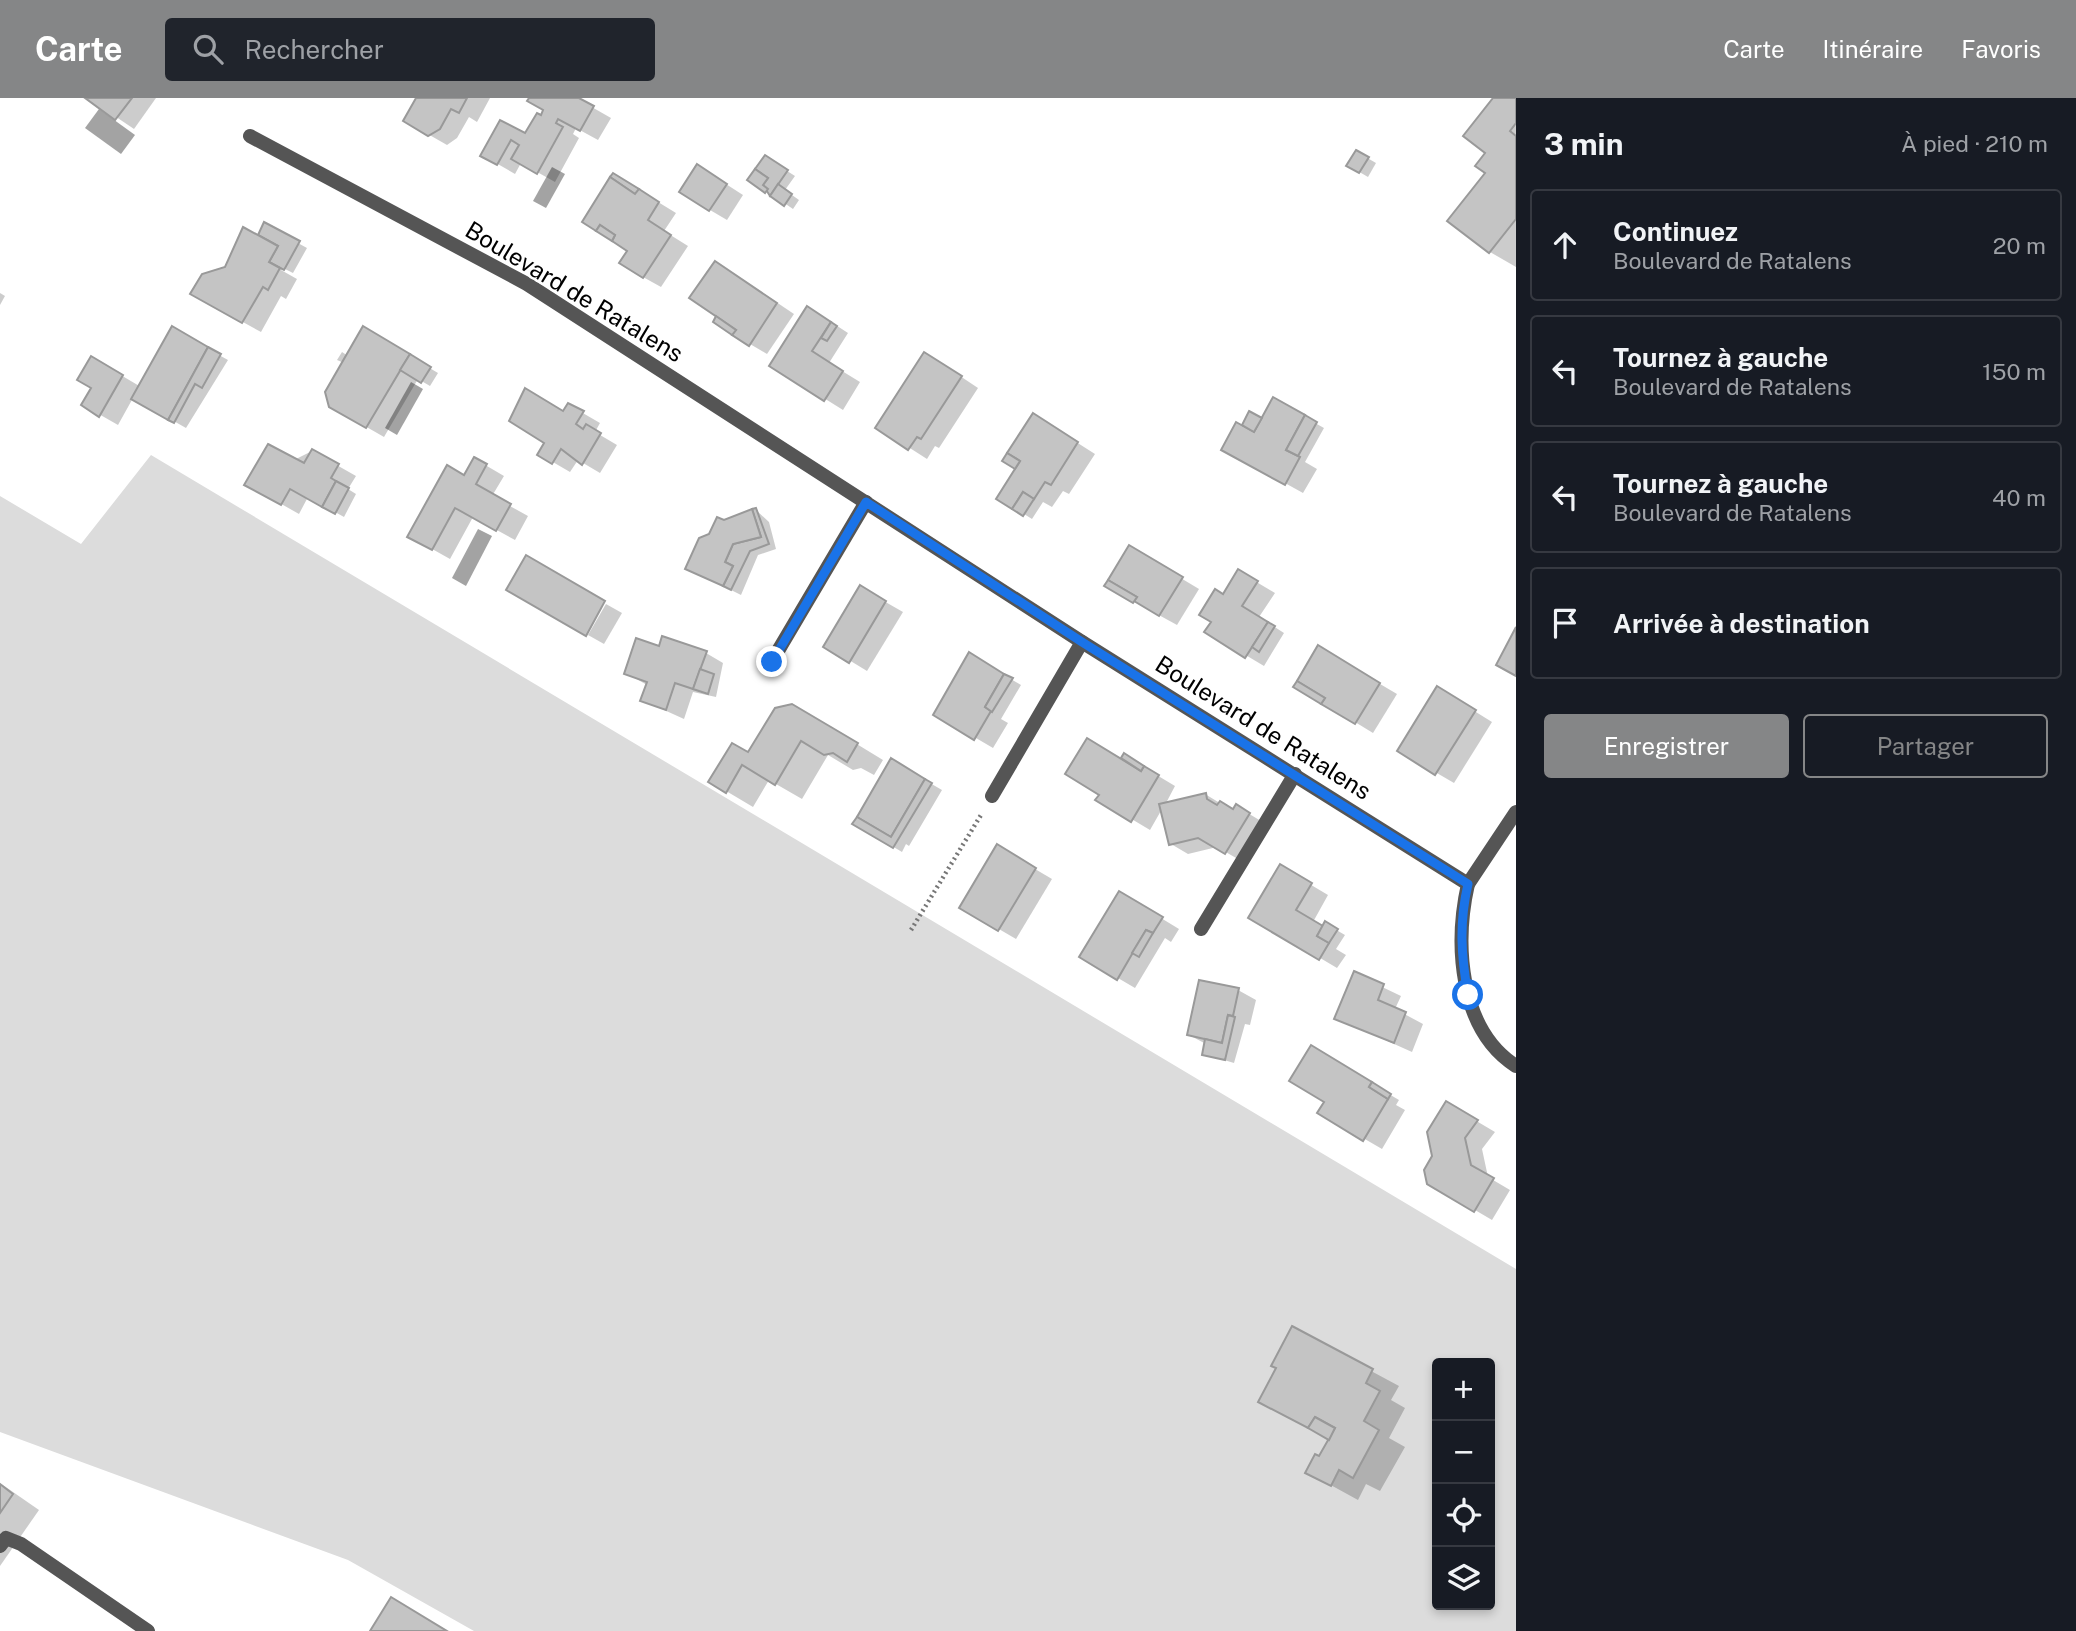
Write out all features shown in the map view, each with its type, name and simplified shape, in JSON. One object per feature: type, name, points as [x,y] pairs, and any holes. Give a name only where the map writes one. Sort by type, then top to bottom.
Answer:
[{"type":"street","name":"Boulevard de Ratalens","points":[[250,136],[527,284],[1082,642],[1468,884]]},
{"type":"street","points":[[772,662],[866,502]]},
{"type":"street","points":[[992,796],[1082,642]]},
{"type":"street","points":[[1201,929],[1294,775]]},
{"type":"street","points":[[1516,812],[1468,884],[1462,911],[1460,952],[1468,995],[1484,1032],[1516,1066]]},
{"type":"street","points":[[0,1546],[6,1538],[21,1544],[133,1627],[148,1631]]},
{"type":"path","points":[[911,930],[992,796]]},
{"type":"shaded area","points":[[99,109],[135,135],[121,154],[85,128]]},
{"type":"shaded area","points":[[552,167],[565,174],[546,208],[533,201]]},
{"type":"shaded area","points":[[411,382],[423,389],[397,435],[385,428]]},
{"type":"shaded area","points":[[151,455],[1516,1269],[1516,1631],[474,1631],[348,1560],[0,1432],[0,496],[81,544]]},
{"type":"shaded area","points":[[478,529],[492,536],[466,586],[452,578]]},
{"type":"building","points":[[85,98],[132,98],[115,120]]},
{"type":"building","points":[[416,98],[467,98],[459,113],[451,109],[440,129],[428,136],[403,121]]},
{"type":"building","points":[[529,98],[579,98],[594,106],[580,131],[558,119],[556,123],[563,127],[537,174],[511,159],[519,145],[511,140],[497,165],[480,156],[500,120],[525,133],[537,113],[541,115],[543,110],[527,101]]},
{"type":"building","points":[[1493,98],[1516,98],[1516,123],[1510,131],[1516,136],[1516,219],[1489,253],[1447,221],[1485,173],[1475,166],[1485,153],[1463,136]]},
{"type":"building","points":[[1356,150],[1369,157],[1359,173],[1346,166]]},
{"type":"building","points":[[765,155],[788,170],[770,196],[763,185],[768,178],[755,169]]},
{"type":"building","points":[[697,164],[727,184],[709,211],[679,192]]},
{"type":"building","points":[[755,169],[768,178],[763,185],[768,189],[765,193],[747,180]]},
{"type":"building","points":[[613,173],[639,189],[635,194],[610,177]]},
{"type":"building","points":[[610,177],[635,194],[639,189],[659,202],[648,220],[671,235],[643,278],[619,263],[627,251],[612,241],[615,235],[600,225],[596,231],[582,222]]},
{"type":"building","points":[[778,184],[792,194],[784,206],[770,196]]},
{"type":"building","points":[[264,222],[300,241],[284,270],[269,262],[278,246],[258,235]]},
{"type":"building","points":[[600,225],[615,235],[612,241],[596,231]]},
{"type":"building","points":[[243,227],[278,246],[269,262],[280,268],[268,290],[263,287],[242,323],[190,294],[202,274],[225,267]]},
{"type":"building","points":[[715,261],[777,303],[749,346],[732,335],[736,330],[689,298]]},
{"type":"building","points":[[807,306],[831,322],[812,351],[843,371],[824,401],[769,366]]},
{"type":"building","points":[[716,316],[736,330],[732,335],[713,322]]},
{"type":"building","points":[[831,322],[837,326],[827,341],[821,338]]},
{"type":"building","points":[[172,326],[208,347],[168,420],[131,399]]},
{"type":"building","points":[[363,326],[410,354],[366,428],[329,407],[325,392]]},
{"type":"building","points":[[208,347],[221,354],[202,388],[195,384],[174,423],[168,420]]},
{"type":"building","points":[[924,352],[962,376],[921,439],[917,437],[908,450],[875,428]]},
{"type":"building","points":[[410,354],[431,367],[421,383],[400,370]]},
{"type":"building","points":[[91,356],[123,375],[99,417],[81,405],[91,388],[77,380]]},
{"type":"building","points":[[525,388],[563,411],[568,403],[584,411],[576,424],[583,429],[586,424],[601,433],[582,465],[561,449],[552,464],[537,455],[544,443],[509,421]]},
{"type":"building","points":[[1273,397],[1305,415],[1286,450],[1300,457],[1285,485],[1221,450],[1236,422],[1254,432]]},
{"type":"building","points":[[1249,411],[1262,418],[1254,432],[1242,425]]},
{"type":"building","points":[[1033,413],[1078,442],[1051,485],[1045,482],[1034,499],[1023,492],[1012,509],[996,499],[1020,461],[1007,453]]},
{"type":"building","points":[[1305,415],[1317,422],[1298,456],[1286,450]]},
{"type":"building","points":[[268,444],[304,463],[312,449],[339,464],[331,478],[336,481],[322,507],[290,489],[281,505],[244,485]]},
{"type":"building","points":[[1007,453],[1020,461],[1015,469],[1002,461]]},
{"type":"building","points":[[474,457],[487,464],[476,484],[511,504],[496,531],[455,508],[432,550],[407,537],[447,465],[464,475]]},
{"type":"building","points":[[336,481],[349,488],[335,514],[322,507]]},
{"type":"building","points":[[1023,492],[1034,499],[1023,516],[1012,509]]},
{"type":"building","points":[[756,508],[769,544],[750,551],[731,590],[723,586],[733,566],[725,562],[733,544],[761,537],[752,509]]},
{"type":"building","points":[[752,509],[761,537],[733,544],[725,562],[733,566],[723,586],[685,569],[699,538],[709,534],[717,517],[724,520]]},
{"type":"building","points":[[1129,545],[1183,577],[1159,616],[1134,601],[1137,597],[1108,580]]},
{"type":"building","points":[[526,555],[605,601],[586,636],[506,590]]},
{"type":"building","points":[[1238,569],[1258,581],[1242,606],[1268,622],[1245,658],[1204,632],[1211,622],[1199,615],[1215,589],[1223,594]]},
{"type":"building","points":[[1108,580],[1137,597],[1133,603],[1104,586]]},
{"type":"building","points":[[860,585],[886,601],[849,663],[823,647]]},
{"type":"building","points":[[1268,622],[1275,626],[1259,652],[1252,647]]},
{"type":"building","points":[[1516,627],[1516,676],[1496,665]]},
{"type":"building","points":[[662,636],[707,651],[693,689],[675,683],[666,710],[640,701],[647,682],[624,674],[636,638],[659,646]]},
{"type":"building","points":[[1318,645],[1380,683],[1355,724],[1321,704],[1325,698],[1297,681]]},
{"type":"building","points":[[969,652],[1004,674],[985,707],[991,711],[974,740],[933,715]]},
{"type":"building","points":[[700,669],[714,674],[708,694],[693,689]]},
{"type":"building","points":[[1004,674],[1013,678],[992,712],[985,707]]},
{"type":"building","points":[[1297,681],[1325,698],[1321,704],[1293,687]]},
{"type":"building","points":[[1437,686],[1476,710],[1435,775],[1397,751]]},
{"type":"building","points":[[792,704],[858,743],[847,762],[833,753],[824,755],[801,741],[775,785],[742,765],[726,793],[708,782],[732,743],[748,752],[775,708]]},
{"type":"building","points":[[1087,738],[1141,771],[1144,766],[1159,775],[1131,822],[1095,800],[1099,795],[1065,774]]},
{"type":"building","points":[[1124,753],[1144,766],[1141,771],[1121,758]]},
{"type":"building","points":[[891,758],[925,779],[891,837],[857,817]]},
{"type":"building","points":[[925,779],[932,783],[893,848],[852,824],[857,817],[891,837]]},
{"type":"building","points":[[1206,793],[1207,799],[1217,805],[1220,801],[1233,809],[1236,804],[1250,813],[1225,854],[1198,838],[1169,845],[1159,804]]},
{"type":"building","points":[[997,844],[1036,868],[998,931],[959,908]]},
{"type":"building","points":[[1280,864],[1312,883],[1296,910],[1323,926],[1317,936],[1329,943],[1319,960],[1248,918]]},
{"type":"building","points":[[1119,891],[1163,917],[1153,933],[1146,930],[1117,980],[1079,957]]},
{"type":"building","points":[[1325,921],[1338,929],[1329,943],[1317,936]]},
{"type":"building","points":[[1146,930],[1153,933],[1139,957],[1132,953]]},
{"type":"building","points":[[1354,971],[1384,984],[1378,1000],[1406,1012],[1394,1043],[1334,1019]]},
{"type":"building","points":[[1199,980],[1239,988],[1233,1016],[1228,1015],[1222,1043],[1187,1035]]},
{"type":"building","points":[[1228,1015],[1235,1017],[1225,1060],[1202,1055],[1205,1039],[1222,1043]]},
{"type":"building","points":[[1311,1045],[1372,1082],[1369,1087],[1388,1099],[1363,1141],[1317,1113],[1324,1102],[1289,1081]]},
{"type":"building","points":[[1372,1082],[1391,1094],[1388,1099],[1369,1087]]},
{"type":"building","points":[[1446,1101],[1478,1120],[1465,1138],[1471,1165],[1494,1178],[1474,1212],[1427,1184],[1424,1170],[1432,1156],[1427,1132]]},
{"type":"building","points":[[1292,1326],[1373,1369],[1366,1383],[1380,1391],[1364,1421],[1379,1430],[1353,1478],[1339,1470],[1331,1486],[1305,1473],[1315,1454],[1319,1456],[1335,1428],[1315,1417],[1308,1428],[1258,1402],[1276,1368],[1271,1366]]},
{"type":"building","points":[[1315,1417],[1335,1428],[1329,1440],[1308,1428]]},
{"type":"building","points":[[0,1484],[13,1494],[0,1513]]},
{"type":"building","points":[[391,1597],[447,1631],[370,1631]]},
{"type":"route","points":[[772,662],[866,502],[1082,642],[1468,884],[1462,911],[1460,952],[1468,995]]}]
